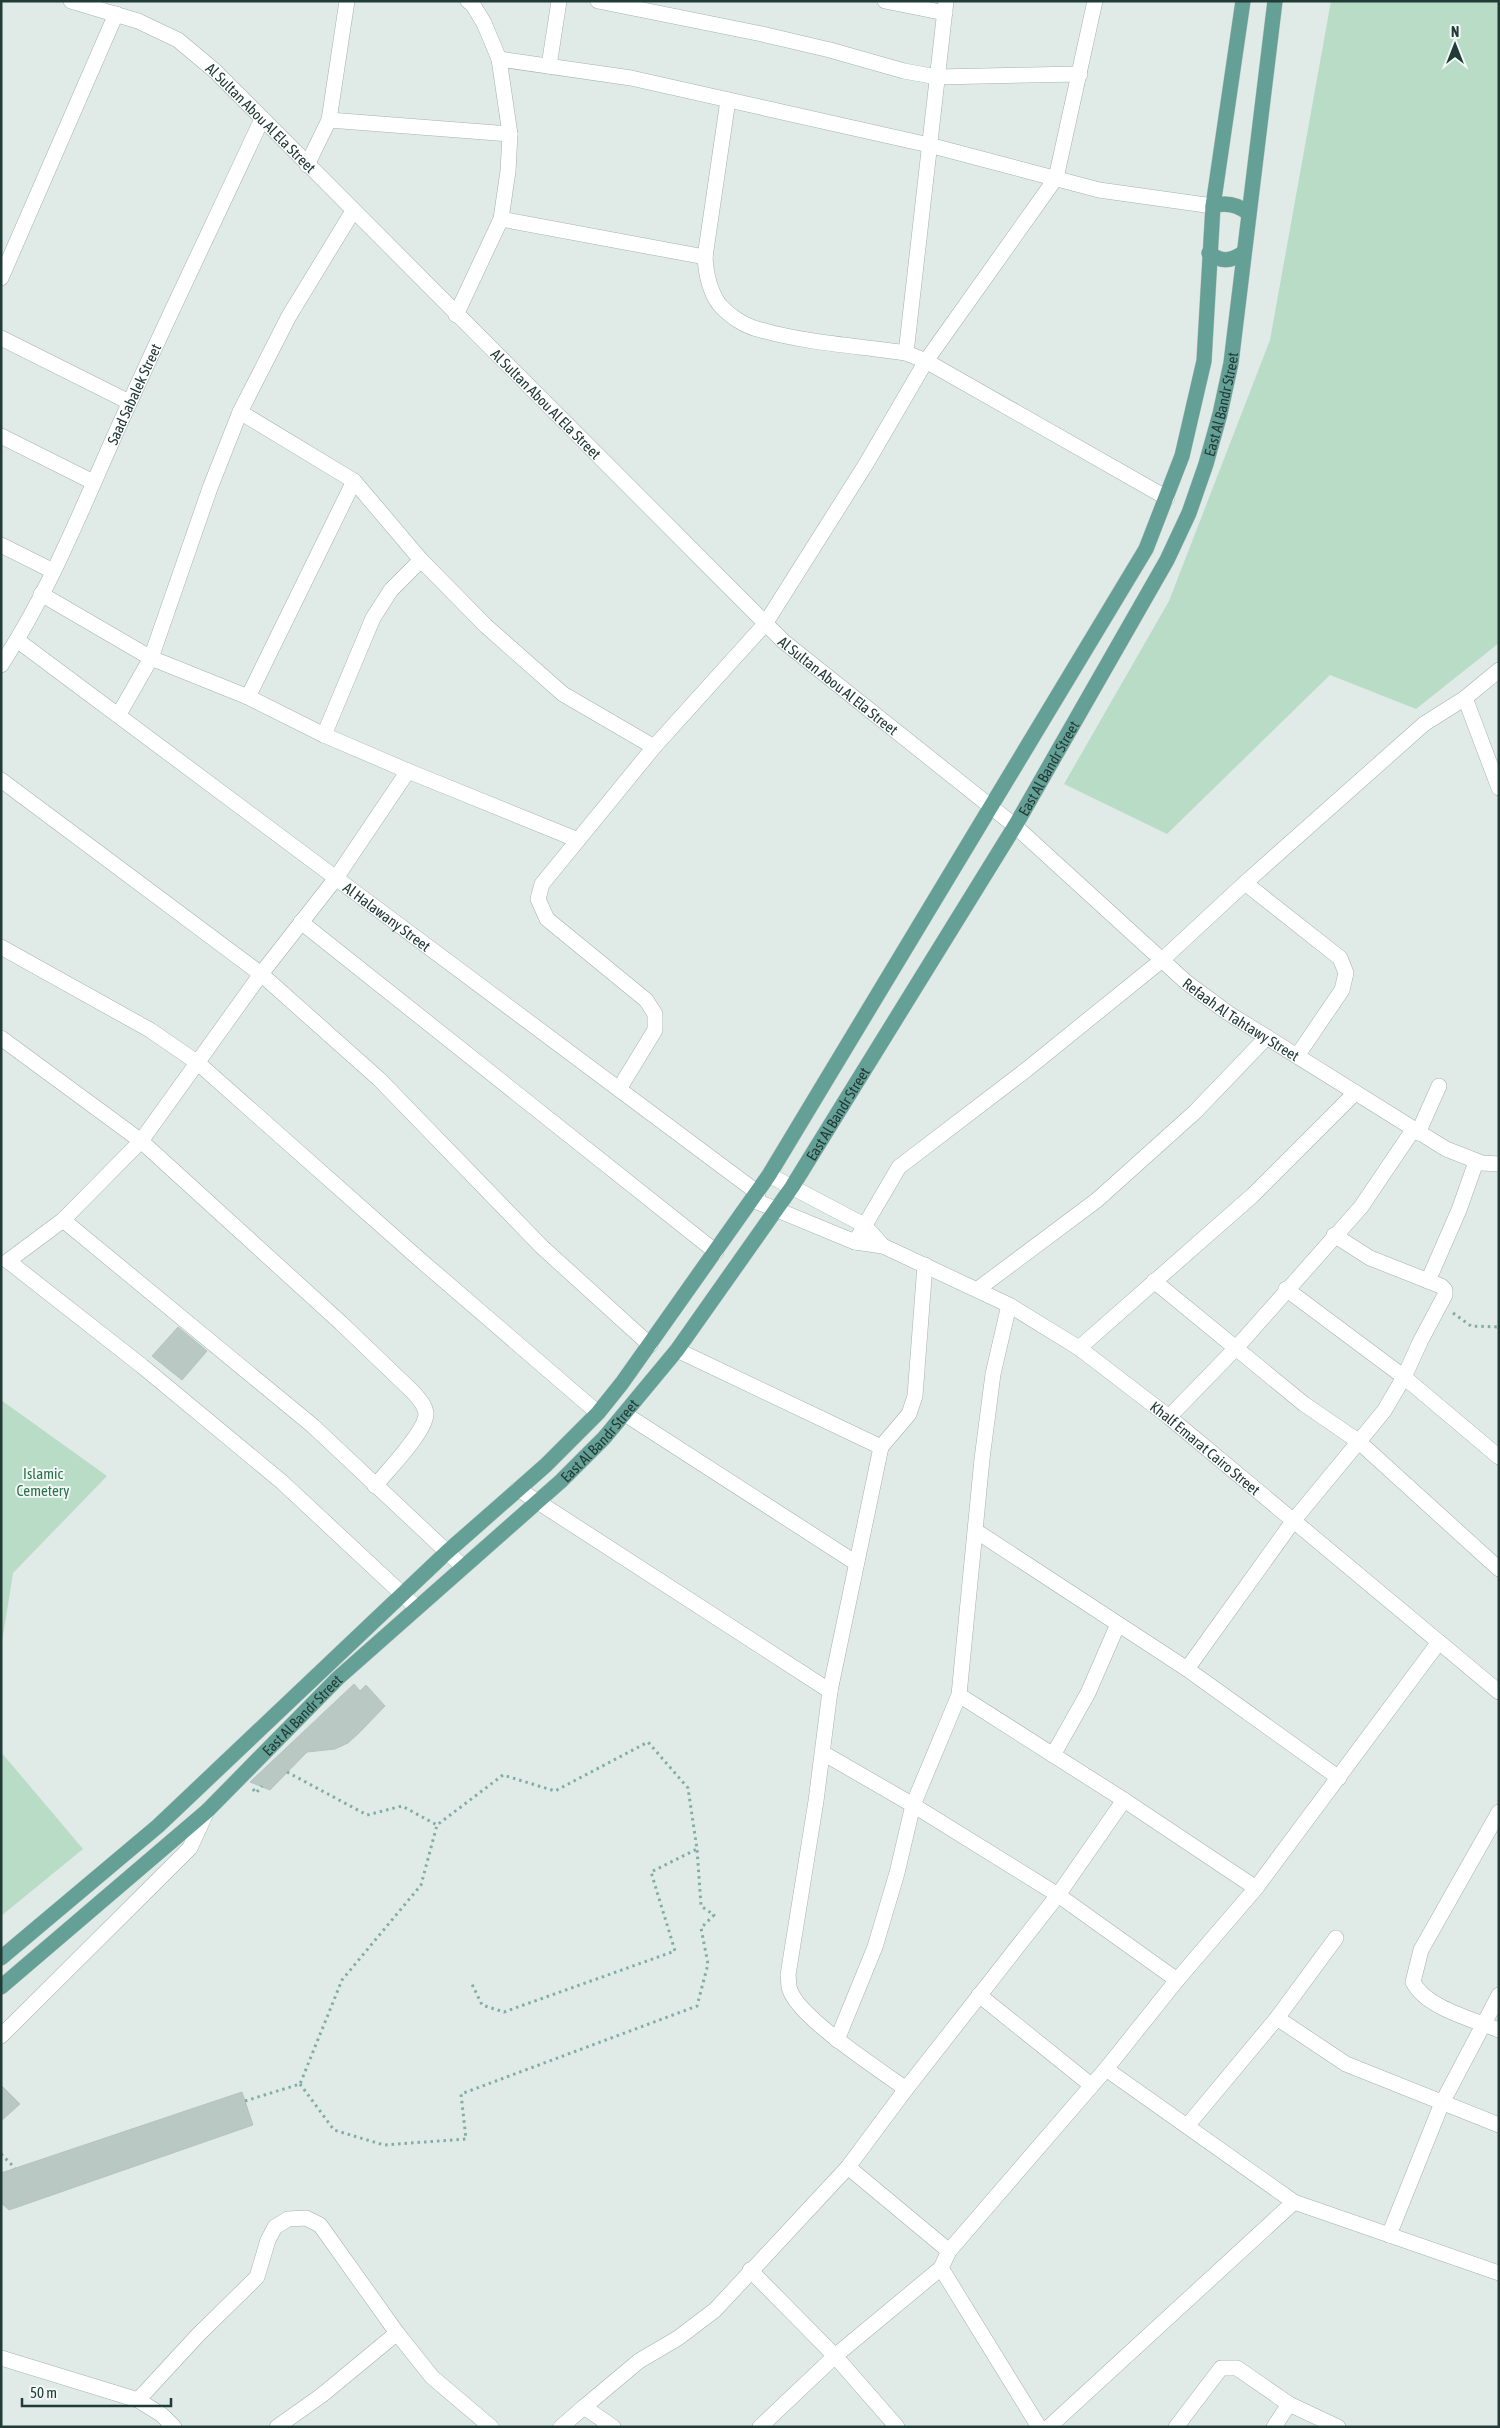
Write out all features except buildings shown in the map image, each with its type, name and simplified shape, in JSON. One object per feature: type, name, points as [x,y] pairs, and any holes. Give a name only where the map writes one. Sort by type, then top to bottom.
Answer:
[{"type":"main road","name":"East Al Bandr Street","points":[[1,1958],[158,1826],[402,1594],[598,1414],[650,1345],[756,1196],[992,808],[1146,549],[1167,498],[1182,456],[1204,361],[1213,206],[1243,1]]},
{"type":"main road","name":"East Al Bandr Street","points":[[1,1987],[207,1811],[338,1678],[583,1460],[625,1414],[677,1350],[792,1187],[1015,826],[1167,560],[1188,513],[1220,414],[1231,363],[1242,253],[1275,1]]},
{"type":"main road","points":[[1213,206],[1228,204],[1242,208],[1248,213]]},
{"type":"main road","points":[[1209,253],[1222,260],[1230,260],[1242,253]]},
{"type":"main road","points":[[227,1761],[240,1776]]},
{"type":"main road","points":[[158,1826],[172,1842]]},
{"type":"street","name":"Al Sultan Abou Al Ela Street","points":[[73,1],[138,21],[178,40],[214,71],[783,642],[1015,826]]},
{"type":"street","points":[[307,165],[329,120],[347,1]]},
{"type":"street","points":[[549,66],[559,1]]},
{"type":"street","points":[[598,1],[762,34],[830,50],[904,71],[937,77],[1080,74]]},
{"type":"street","points":[[884,1],[945,7],[906,353]]},
{"type":"street","points":[[618,1089],[655,1030],[655,1014],[646,1000],[547,919],[538,899],[542,884],[654,747],[766,624],[866,464],[926,362],[1056,178],[1095,1]]},
{"type":"street","points":[[456,315],[502,219],[510,134],[499,59],[472,2]]},
{"type":"street","points":[[1,278],[116,14]]},
{"type":"street","points":[[499,59],[631,78],[929,144],[1099,190],[1213,206]]},
{"type":"street","points":[[728,100],[704,257],[712,292],[720,305],[736,319],[760,330],[906,353],[926,362],[1167,498]]},
{"type":"street","name":"Saad Sabalek Street","points":[[1,665],[18,640],[53,571],[129,402],[262,119]]},
{"type":"street","points":[[329,120],[510,134]]},
{"type":"street","points":[[120,714],[151,658],[210,488],[240,412],[289,316],[353,211]]},
{"type":"street","points":[[502,219],[704,257]]},
{"type":"street","points":[[1,338],[129,402]]},
{"type":"street","points":[[240,412],[354,481],[421,560],[486,626],[563,694],[654,747]]},
{"type":"street","points":[[1,436],[93,482]]},
{"type":"street","points":[[248,697],[354,481]]},
{"type":"street","points":[[1,545],[53,571]]},
{"type":"street","points":[[324,736],[373,618],[391,590],[421,560]]},
{"type":"street","points":[[41,594],[151,658],[248,697],[324,736],[578,840]]},
{"type":"street","name":"Al Halawany Street","points":[[18,640],[120,714],[618,1089],[756,1196]]},
{"type":"street","points":[[855,1242],[899,1167],[1026,1070],[1162,960],[1245,883],[1424,724],[1465,698],[1499,670]]},
{"type":"street","points":[[1465,698],[1499,788]]},
{"type":"street","points":[[408,771],[336,878],[261,974],[141,1141],[63,1220],[3,1261],[142,1366],[282,1482],[416,1607]]},
{"type":"street","points":[[1,780],[261,974],[379,1079],[542,1248],[650,1345]]},
{"type":"street","name":"Refaah Al Tahtawy Street","points":[[1015,826],[1186,982],[1267,1038],[1415,1131],[1446,1149],[1476,1162],[1499,1164]]},
{"type":"street","points":[[1245,883],[1340,958],[1346,973],[1342,990],[1296,1056]]},
{"type":"street","points":[[301,922],[716,1252]]},
{"type":"street","points":[[1,947],[150,1030],[198,1063],[598,1414]]},
{"type":"street","points":[[1,1038],[141,1141],[341,1323],[424,1405],[426,1415],[416,1436],[375,1486]]},
{"type":"street","points":[[978,1289],[1097,1200],[1196,1112],[1267,1038]]},
{"type":"street","points":[[1169,1417],[1237,1347],[1286,1289],[1361,1207],[1415,1131],[1439,1086]]},
{"type":"street","points":[[1079,1348],[1253,1195],[1355,1093]]},
{"type":"street","points":[[1428,1281],[1459,1210],[1476,1162]]},
{"type":"street","name":"Khalf Emarat Cairo Street","points":[[769,1174],[864,1225],[883,1246]]},
{"type":"street","name":"Khalf Emarat Cairo Street","points":[[756,1196],[776,1210],[855,1242],[883,1246],[978,1289],[1009,1305],[1079,1348],[1169,1417],[1499,1692]]},
{"type":"street","points":[[63,1220],[313,1426],[463,1567]]},
{"type":"street","points":[[1187,1669],[1294,1520],[1384,1411],[1404,1377],[1445,1295],[1445,1290],[1428,1281],[1370,1258],[1334,1235]]},
{"type":"street","points":[[906,2088],[837,2040],[799,2005],[790,1990],[788,1975],[823,1753],[830,1692],[881,1447],[909,1414],[914,1396],[925,1265]]},
{"type":"street","points":[[1154,1281],[1237,1347],[1304,1404],[1358,1441],[1499,1569]]},
{"type":"street","points":[[1286,1289],[1404,1377],[1499,1457]]},
{"type":"street","points":[[837,2040],[875,1947],[897,1873],[913,1805],[959,1696],[982,1459],[993,1374],[1009,1305]]},
{"type":"street","points":[[677,1350],[881,1447]]},
{"type":"street","points":[[625,1414],[856,1563]]},
{"type":"street","points":[[518,1489],[830,1692]]},
{"type":"street","points":[[976,1531],[1187,1669],[1339,1778]]},
{"type":"street","points":[[1053,1755],[1088,1693],[1118,1624]]},
{"type":"street","points":[[760,2427],[835,2356],[941,2268],[949,2251],[1106,2069],[1177,1980],[1256,1888],[1439,1642]]},
{"type":"street","points":[[959,1696],[1124,1800],[1256,1888]]},
{"type":"street","points":[[823,1753],[913,1805],[1058,1895],[1177,1980]]},
{"type":"street","points":[[561,2427],[639,2361],[678,2338],[715,2310],[750,2270],[848,2167],[906,2088],[1058,1895],[1124,1800]]},
{"type":"street","points":[[1,2036],[190,1848],[207,1811]]},
{"type":"street","points":[[1499,1812],[1421,1950],[1413,1982],[1417,1991],[1429,2001],[1499,2030]]},
{"type":"street","points":[[1187,2126],[1277,2018],[1336,1938]]},
{"type":"street","points":[[979,1995],[1091,2085]]},
{"type":"street","points":[[1389,2235],[1442,2103],[1499,1995]]},
{"type":"street","points":[[1277,2018],[1346,2064],[1499,2126]]},
{"type":"street","points":[[1106,2069],[1294,2202],[1499,2273]]},
{"type":"street","points":[[848,2167],[949,2251]]},
{"type":"street","points":[[1048,2427],[1294,2202]]},
{"type":"street","points":[[138,2400],[198,2335],[257,2277],[268,2240],[275,2227],[288,2219],[306,2218],[320,2225],[397,2333],[432,2377],[491,2427]]},
{"type":"street","points":[[941,2268],[1039,2427]]},
{"type":"street","points":[[750,2270],[835,2356],[897,2427]]},
{"type":"street","points":[[276,2427],[322,2395],[397,2333]]},
{"type":"street","points":[[1,2358],[138,2400],[162,2415],[174,2427]]},
{"type":"street","points":[[1176,2427],[1220,2368],[1237,2368],[1289,2404],[1338,2427]]},
{"type":"street","points":[[1274,2427],[1289,2404]]},
{"type":"street","points":[[584,2407],[613,2427]]},
{"type":"path","points":[[1440,1304],[1471,1326],[1499,1327]]},
{"type":"path","points":[[648,1742],[688,1788],[697,1849],[701,1906],[714,1915],[701,1928],[708,1964],[697,2006],[461,2094],[466,2139],[384,2145],[334,2130],[300,2084],[342,1980],[421,1885],[437,1825],[503,1775],[555,1791],[648,1742]]},
{"type":"path","points":[[287,1772],[367,1815],[402,1806],[437,1825]]},
{"type":"path","points":[[471,1982],[482,2005],[504,2012],[675,1952],[650,1872],[697,1849]]},
{"type":"path","points":[[245,2101],[300,2084]]},
{"type":"path","points":[[1,2154],[15,2168]]},
{"type":"green space","points":[[1331,1],[1499,1],[1499,643],[1416,709],[1330,675],[1167,834],[1064,784],[1169,601],[1270,340]]},
{"type":"green space","name":"Islamic Cemetery","points":[[1,1400],[107,1476],[13,1573],[1,1649]]},
{"type":"green space","points":[[1,1752],[83,1849],[1,1916]]}]
